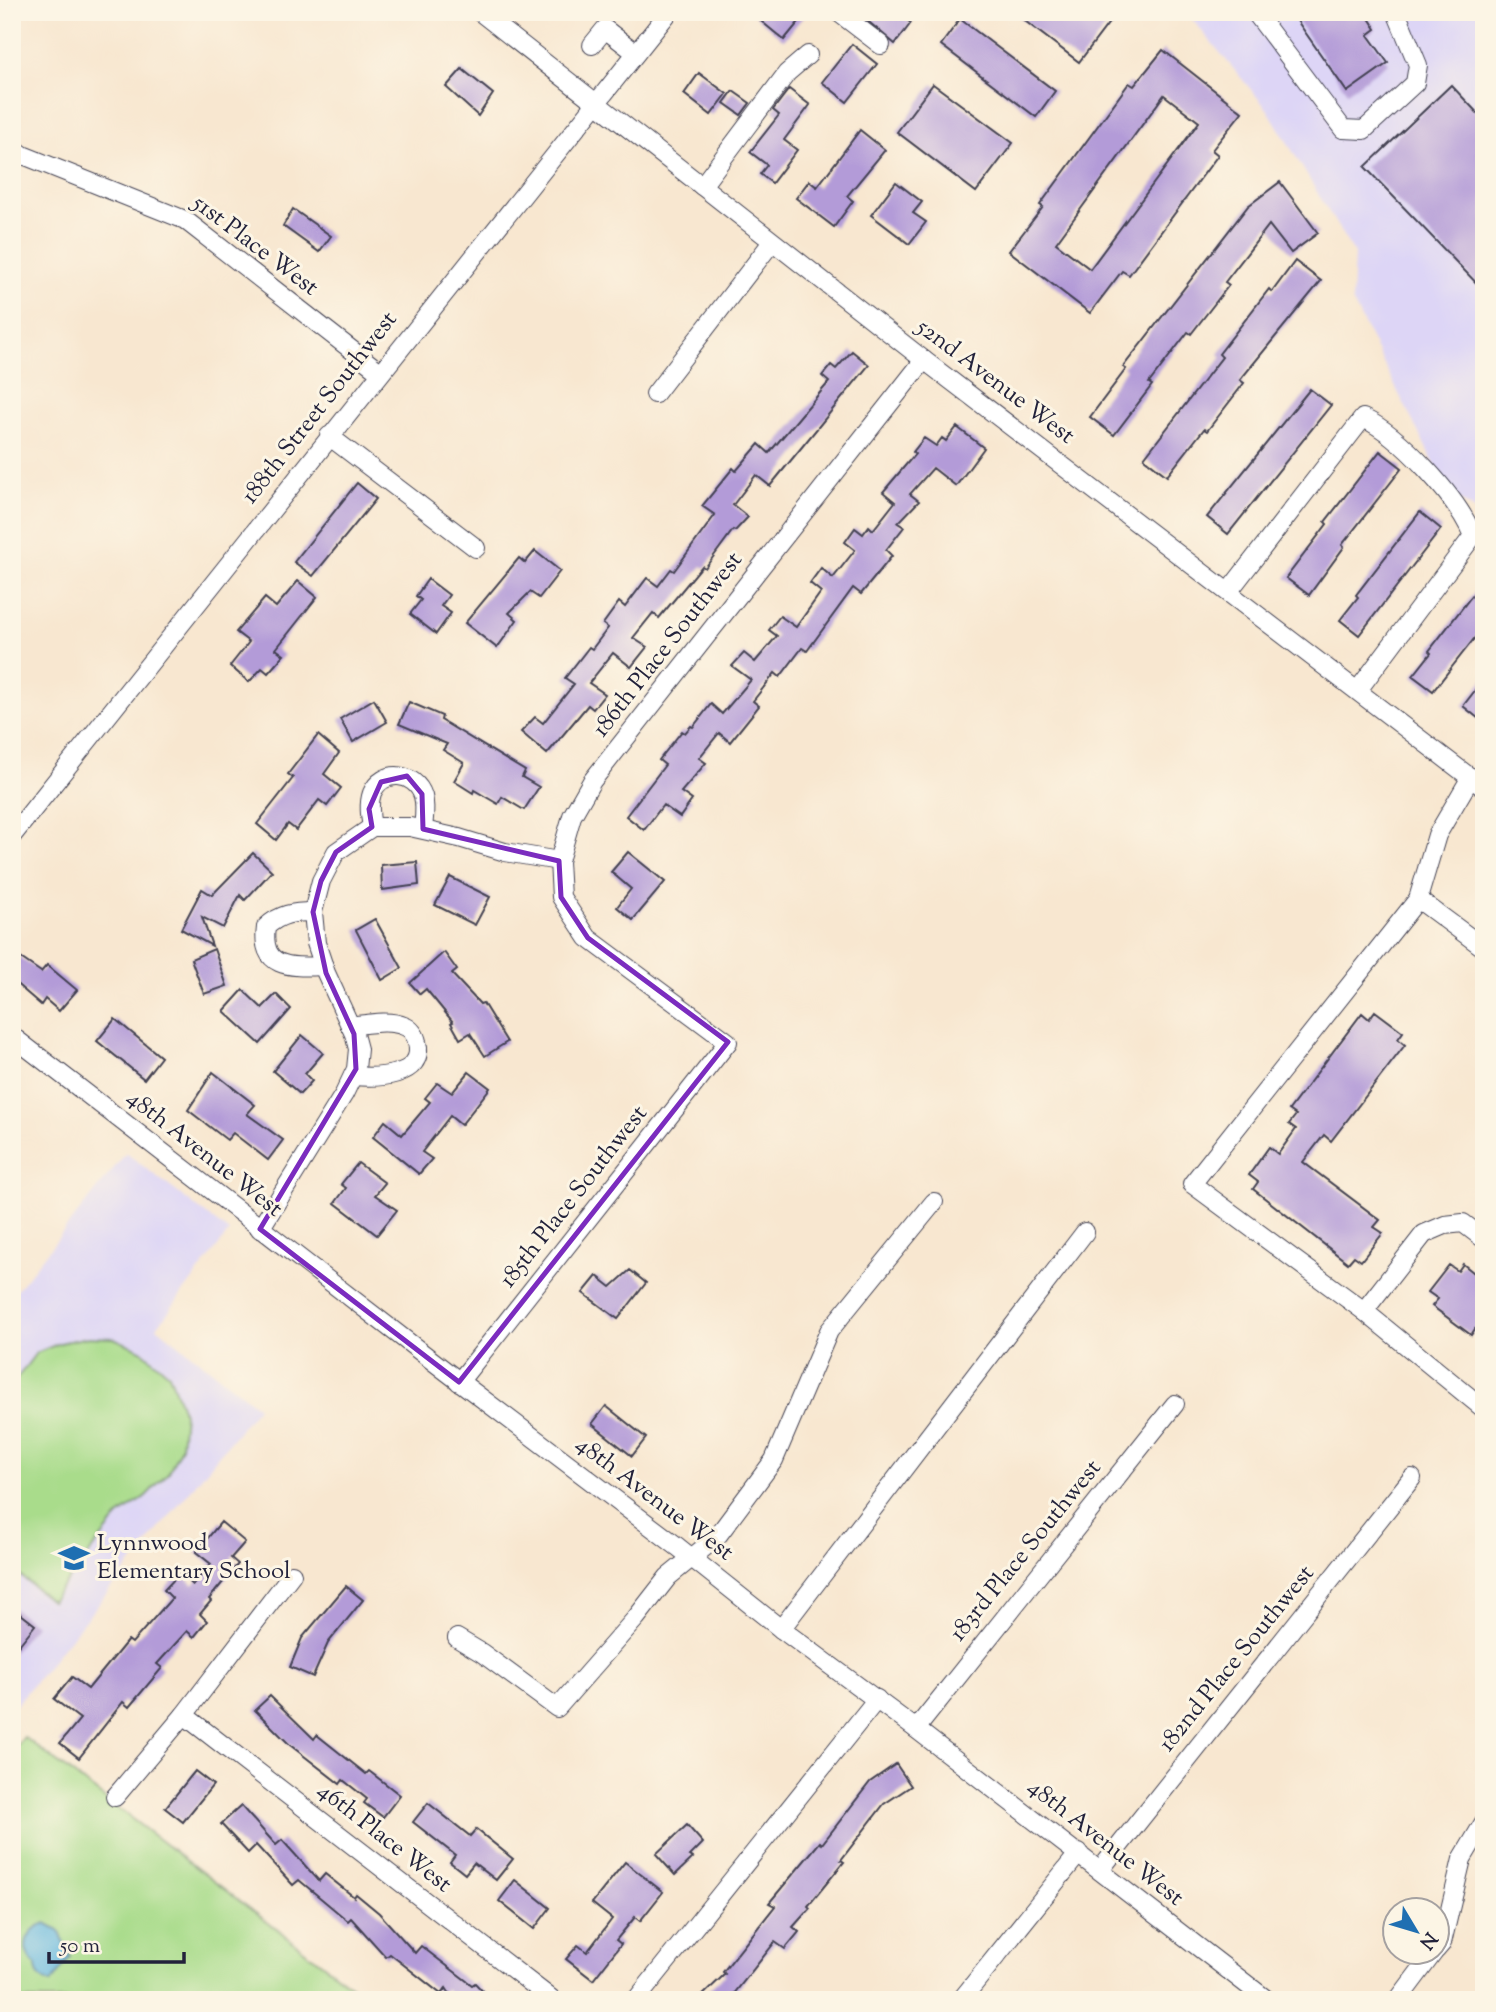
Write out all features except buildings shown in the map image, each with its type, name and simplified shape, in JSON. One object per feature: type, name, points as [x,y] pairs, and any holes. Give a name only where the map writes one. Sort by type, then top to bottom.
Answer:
[{"type":"street","name":"52nd Avenue West","points":[[480,12],[924,360],[1477,783]]},
{"type":"street","name":"188th Street Southwest","points":[[12,836],[668,12]]},
{"type":"street","points":[[838,12],[881,45]]},
{"type":"street","points":[[1255,12],[1343,129],[1364,130],[1415,83],[1418,65],[1396,12]]},
{"type":"street","points":[[592,45],[609,23],[636,53]]},
{"type":"street","points":[[702,186],[787,74],[808,55]]},
{"type":"street","name":"51st Place West","points":[[12,147],[23,155],[185,220],[380,372]]},
{"type":"street","points":[[654,394],[772,242]]},
{"type":"street","name":"186th Place Southwest","points":[[728,1042],[588,938],[561,897],[559,861],[572,816],[592,781],[924,360]]},
{"type":"street","points":[[1229,591],[1363,418],[1375,424],[1421,464],[1468,523],[1473,536],[1358,690]]},
{"type":"street","points":[[329,436],[476,548]]},
{"type":"street","points":[[372,827],[369,809],[373,792],[381,782],[394,775],[407,775],[416,783],[422,794],[425,807],[423,830]]},
{"type":"street","points":[[1477,783],[1437,835],[1418,898],[1192,1184],[1364,1311],[1484,1409]]},
{"type":"street","points":[[260,1229],[344,1094],[356,1069],[358,1049],[316,943],[313,912],[321,881],[336,852],[372,827],[410,827],[505,852],[559,861]]},
{"type":"street","points":[[1418,898],[1484,948]]},
{"type":"street","points":[[313,912],[294,912],[277,917],[265,928],[263,943],[272,959],[291,967],[324,966]]},
{"type":"street","points":[[350,1026],[389,1022],[406,1026],[416,1037],[419,1050],[413,1065],[399,1073],[377,1078],[353,1076]]},
{"type":"street","name":"48th Avenue West","points":[[12,1036],[1267,2000]]},
{"type":"street","name":"185th Place Southwest","points":[[459,1382],[728,1042]]},
{"type":"street","points":[[457,1638],[557,1708],[668,1577],[716,1538],[774,1460],[829,1331],[934,1202]]},
{"type":"street","points":[[1364,1311],[1424,1234],[1445,1224],[1463,1223],[1484,1239]]},
{"type":"street","points":[[781,1629],[1085,1232]]},
{"type":"street","name":"183rd Place Southwest","points":[[916,1729],[1175,1404]]},
{"type":"street","name":"182nd Place Southwest","points":[[1100,1870],[1412,1478]]},
{"type":"street","points":[[115,1797],[184,1715],[292,1574]]},
{"type":"street","points":[[636,2000],[877,1699]]},
{"type":"street","name":"46th Place West","points":[[184,1715],[553,2000]]},
{"type":"street","points":[[1450,1907],[1462,1859],[1484,1822]]},
{"type":"street","points":[[961,2000],[1079,1853]]},
{"type":"street","points":[[1398,2000],[1424,1966]]},
{"type":"highlighted area","points":[[407,776],[422,794],[423,829],[559,861],[561,897],[588,938],[728,1042],[459,1382],[260,1229],[356,1069],[354,1034],[326,973],[313,912],[321,881],[336,852],[372,827],[369,809],[381,782]]},
{"type":"shaded area","points":[[1186,12],[1484,12],[1484,516],[1449,493],[1352,301],[1354,254],[1268,110]]},
{"type":"shaded area","name":"Lynnwood Elementary School","points":[[126,1153],[229,1232],[157,1327],[258,1407],[12,1710],[12,1296]]},
{"type":"green space","points":[[88,1337],[114,1338],[141,1350],[169,1374],[184,1414],[181,1447],[169,1472],[146,1496],[119,1516],[51,1601],[12,1569],[12,1385],[36,1353],[60,1343]]},
{"type":"green space","points":[[24,1737],[370,2000],[12,2000],[12,1752]]},
{"type":"water","points":[[46,1923],[59,1930],[70,1957],[51,1983],[38,1974],[26,1947],[33,1930]]},
{"type":"place","name":"Lynnwood Elementary School","points":[[74,1558]]}]
